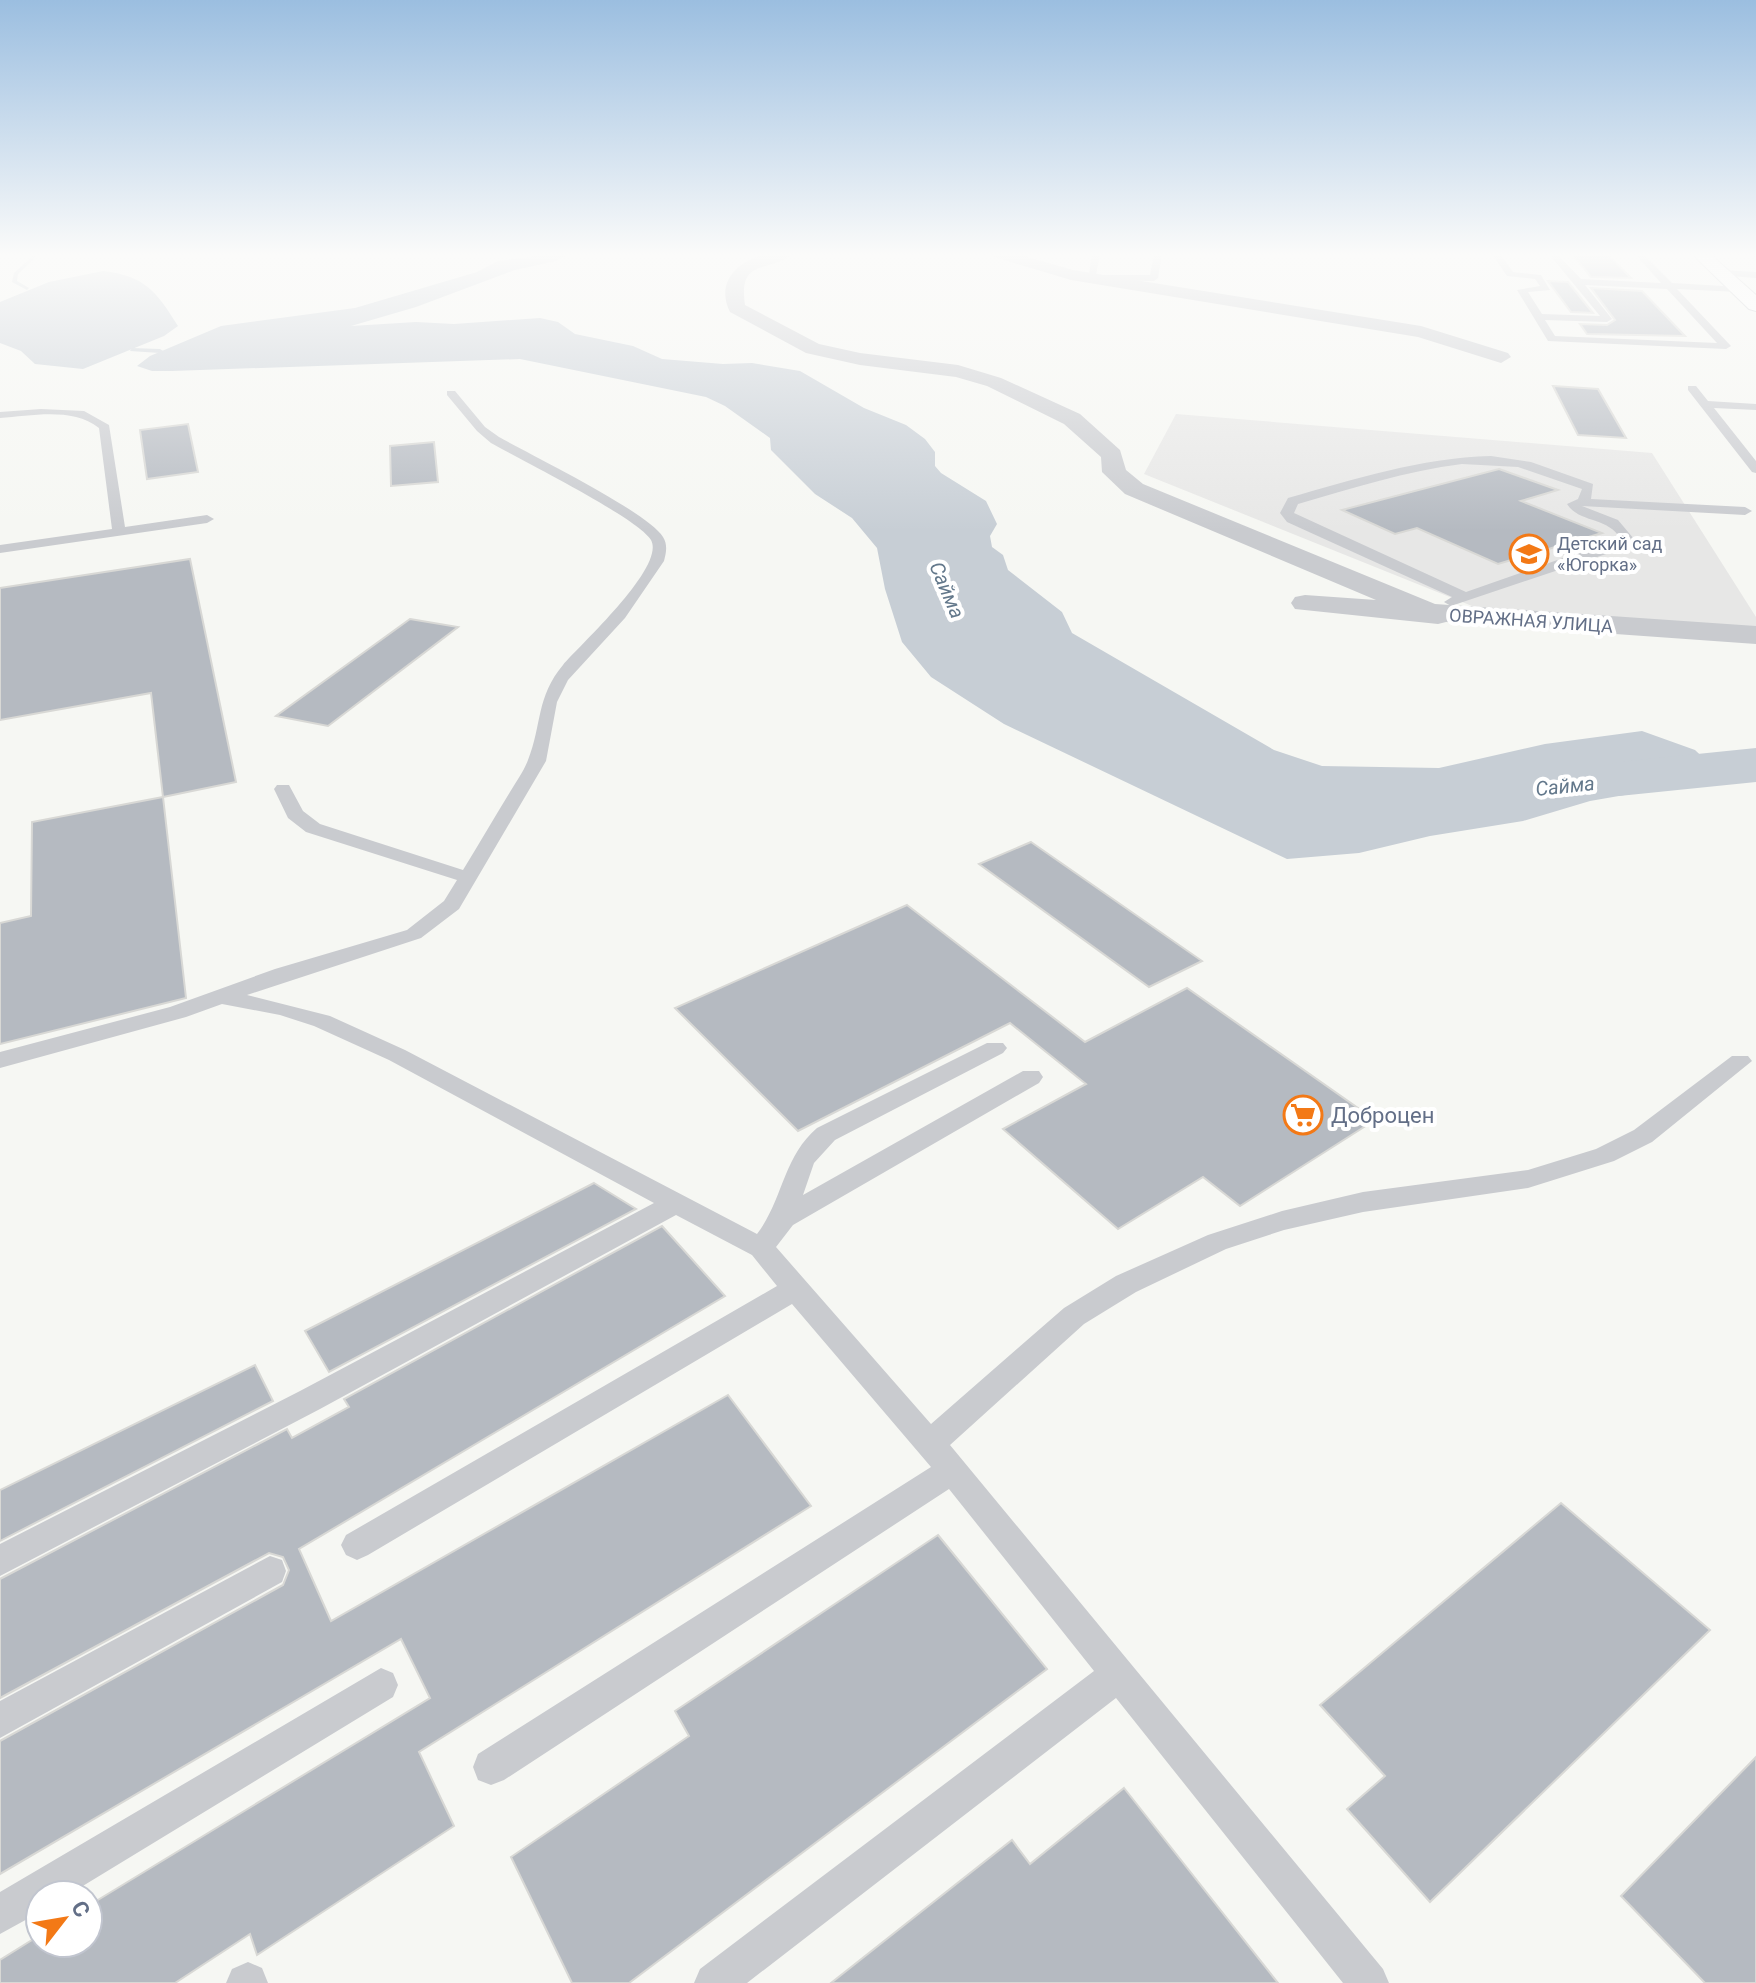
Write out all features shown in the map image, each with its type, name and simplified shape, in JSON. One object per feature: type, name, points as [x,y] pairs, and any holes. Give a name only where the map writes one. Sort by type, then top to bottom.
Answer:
[{"type":"street","points":[[808,347],[860,359],[958,371],[994,382],[1072,419],[1112,455],[1114,472],[1134,489],[1432,612]]},
{"type":"street","points":[[1468,347],[1501,357]]},
{"type":"street","name":"ОВРАЖНАЯ УЛИЦА","points":[[1305,603],[1756,635]]},
{"type":"lane","points":[[1692,388],[1756,469]]},
{"type":"lane","points":[[0,1060],[178,1012],[283,974],[414,934],[452,905],[537,761],[549,702],[560,679],[620,615],[657,561],[660,550],[657,538],[631,516],[495,440],[481,429],[451,393]]},
{"type":"lane","points":[[1706,404],[1756,407]]},
{"type":"lane","points":[[0,415],[56,413],[84,415],[98,420],[105,427],[119,531]]},
{"type":"lane","points":[[1465,597],[1292,519],[1287,513],[1288,508],[1293,501],[1462,460],[1517,463],[1635,504]]},
{"type":"lane","points":[[1583,502],[1589,487]]},
{"type":"lane","points":[[1432,612],[1465,597],[1622,544],[1627,539],[1625,531],[1615,524],[1573,507],[1583,502],[1750,511],[1756,526]]},
{"type":"lane","points":[[0,549],[207,519]]},
{"type":"lane","points":[[283,789],[295,814],[313,828],[469,878]]},
{"type":"lane","points":[[222,997],[283,1009],[322,1021],[385,1049],[761,1248],[952,1470],[1369,1983]]},
{"type":"lane","points":[[761,1248],[784,1218],[797,1169],[812,1144],[995,1048]]},
{"type":"lane","points":[[930,1444],[1074,1316],[1126,1284],[1217,1242],[1282,1221],[1363,1202],[1528,1179],[1605,1155],[1643,1136],[1740,1061]]},
{"type":"lane","points":[[784,1218],[1031,1077]]},
{"type":"lane","points":[[0,1561],[323,1393],[676,1203]]},
{"type":"lane","points":[[357,1545],[796,1288]]},
{"type":"lane","points":[[491,1767],[952,1470]]},
{"type":"lane","points":[[0,1720],[270,1571]]},
{"type":"lane","points":[[714,1983],[1118,1675]]},
{"type":"lane","points":[[0,1914],[381,1685]]},
{"type":"shaded area","name":"Детский сад «Югорка»","points":[[1176,414],[1652,453],[1756,617],[1756,630],[1487,612],[1144,474]]},
{"type":"water","points":[[9,347],[138,347],[83,369],[35,364],[21,351]]},
{"type":"water","points":[[172,347],[634,347],[662,359],[752,363],[800,371],[864,408],[906,425],[925,439],[935,452],[935,466],[941,473],[986,501],[997,524],[990,536],[992,547],[1003,555],[1008,570],[1062,612],[1072,633],[1274,750],[1322,766],[1439,768],[1545,744],[1642,731],[1695,750],[1714,768],[1711,777],[1688,784],[1590,801],[1523,821],[1430,836],[1359,853],[1287,859],[1004,724],[931,677],[902,642],[885,589],[877,548],[852,518],[815,494],[771,450],[770,438],[725,406],[706,397],[520,359],[172,371],[152,371],[137,366],[150,356]]},
{"type":"building","points":[[1553,386],[1598,389],[1626,438],[1578,435]]},
{"type":"building","points":[[188,424],[198,472],[147,479],[140,430]]},
{"type":"building","points":[[434,442],[438,482],[391,486],[390,446]]},
{"type":"building","points":[[1499,469],[1558,490],[1521,501],[1602,533],[1498,564],[1417,528],[1395,534],[1342,510]]},
{"type":"building","points":[[190,559],[236,782],[163,797],[151,693],[0,720],[0,588]]},
{"type":"building","points":[[410,619],[458,627],[328,726],[276,716]]},
{"type":"building","points":[[163,797],[186,998],[0,1044],[0,923],[31,916],[32,822]]},
{"type":"building","points":[[1031,842],[1202,961],[1149,987],[979,864]]},
{"type":"building","points":[[907,905],[1085,1042],[1187,988],[1375,1120],[1240,1206],[1203,1177],[1118,1229],[1003,1129],[1086,1084],[1010,1023],[798,1131],[675,1008]]},
{"type":"building","points":[[594,1183],[636,1209],[329,1372],[305,1331]]},
{"type":"building","points":[[662,1226],[725,1296],[299,1549],[331,1621],[728,1395],[811,1506],[419,1752],[454,1826],[257,1955],[250,1934],[175,1983],[0,1983],[0,1960],[24,1945],[24,1959],[104,1959],[104,1896],[430,1698],[401,1639],[0,1874],[0,1741],[283,1585],[289,1570],[283,1557],[269,1553],[0,1698],[0,1579],[287,1429],[292,1438],[349,1407],[344,1399]]},
{"type":"building","points":[[255,1365],[273,1401],[0,1541],[0,1490]]},
{"type":"building","points":[[1561,1503],[1710,1630],[1430,1902],[1347,1809],[1385,1776],[1320,1705]]},
{"type":"building","points":[[938,1535],[1047,1669],[629,1983],[572,1983],[511,1857],[689,1736],[675,1711]]},
{"type":"building","points":[[1756,1757],[1756,1983],[1705,1983],[1621,1896]]},
{"type":"building","points":[[1124,1788],[1278,1983],[831,1983],[1012,1840],[1030,1864]]},
{"type":"waterway","points":[[132,350],[160,351]]},
{"type":"waterway","name":"Сайма","points":[[1619,779],[1756,765]]},
{"type":"place","name":"Детский сад «Югорка»","points":[[1529,554]]},
{"type":"place","name":"Доброцен","points":[[1303,1115]]}]
